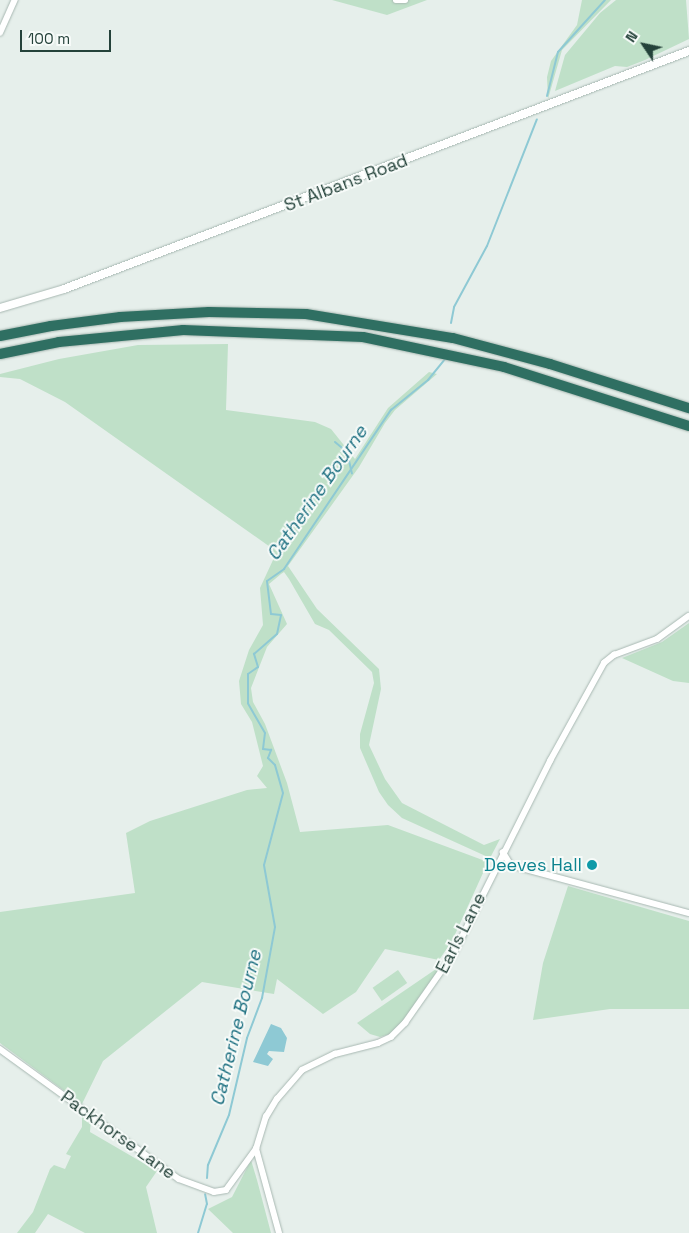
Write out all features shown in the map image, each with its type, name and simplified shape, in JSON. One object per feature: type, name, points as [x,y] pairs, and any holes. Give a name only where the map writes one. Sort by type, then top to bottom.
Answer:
[{"type":"highway","points":[[0,336],[51,326],[120,317],[209,312],[306,314],[448,337],[550,364],[689,408]]},
{"type":"highway","points":[[0,354],[59,342],[183,330],[363,337],[439,351],[504,367],[689,426]]},
{"type":"main road","name":"St Albans Road","points":[[0,308],[64,289],[689,51]]},
{"type":"street","points":[[0,33],[15,0]]},
{"type":"street","points":[[396,0],[404,0]]},
{"type":"street","name":"Earls Lane","points":[[256,1149],[266,1117],[302,1070],[335,1054],[378,1043],[391,1037],[405,1023],[454,953],[496,865],[604,663],[614,655],[657,639],[689,616]]},
{"type":"street","points":[[503,852],[511,865]]},
{"type":"street","points":[[496,865],[511,865],[689,913]]},
{"type":"street","name":"Packhorse Lane","points":[[0,1049],[178,1179],[214,1192],[226,1190],[256,1149]]},
{"type":"street","points":[[256,1149],[279,1233]]},
{"type":"green space","points":[[332,0],[427,0],[387,15]]},
{"type":"green space","points":[[582,0],[611,0],[562,50],[548,99],[547,77],[551,61],[577,25]]},
{"type":"green space","points":[[616,0],[686,0],[689,39],[627,67],[615,66],[555,91],[565,55],[600,13]]},
{"type":"green space","points":[[228,344],[226,410],[315,422],[331,429],[355,459],[388,408],[429,372],[437,374],[395,410],[385,423],[359,467],[288,566],[317,609],[379,669],[381,689],[369,745],[385,779],[402,803],[484,845],[500,839],[490,858],[402,818],[388,805],[379,792],[360,748],[360,734],[374,683],[372,672],[329,630],[315,624],[284,572],[269,584],[287,624],[267,647],[251,688],[253,702],[265,724],[287,783],[300,832],[388,825],[488,862],[452,941],[439,960],[385,949],[356,992],[323,1014],[277,979],[274,994],[202,982],[103,1061],[82,1104],[0,1043],[0,912],[135,893],[126,833],[150,821],[247,790],[267,788],[257,776],[263,766],[252,722],[241,704],[239,681],[249,650],[263,625],[260,588],[273,560],[273,549],[65,402],[20,379],[0,377],[0,374],[59,359],[138,345]]},
{"type":"green space","points":[[689,623],[689,683],[673,681],[622,658],[662,642]]},
{"type":"green space","points":[[568,886],[689,921],[689,1009],[610,1009],[533,1020],[543,963]]},
{"type":"green space","points":[[439,967],[440,971],[402,1024],[390,1034],[380,1037],[370,1034],[357,1023]]},
{"type":"green space","points":[[398,970],[407,983],[382,1001],[373,988]]},
{"type":"green space","points":[[82,1113],[91,1120],[90,1132],[157,1171],[146,1187],[157,1233],[85,1233],[48,1214],[35,1233],[17,1233],[33,1212],[50,1169],[54,1165],[65,1169],[71,1156],[66,1154],[82,1127]]},
{"type":"green space","points":[[251,1160],[271,1233],[233,1233],[208,1209],[232,1197]]},
{"type":"water","points":[[271,1024],[281,1028],[287,1038],[284,1052],[269,1051],[267,1054],[273,1059],[268,1066],[253,1062]]},
{"type":"waterway","name":"Catherine Bourne","points":[[547,96],[558,52],[605,0]]},
{"type":"waterway","name":"Catherine Bourne","points":[[451,323],[454,307],[487,246],[537,119]]},
{"type":"waterway","name":"Catherine Bourne","points":[[207,1178],[208,1165],[229,1115],[247,1038],[262,998],[275,927],[264,865],[283,793],[275,765],[268,758],[271,750],[263,749],[265,733],[248,703],[248,674],[258,667],[254,654],[277,634],[281,615],[271,614],[267,581],[284,569],[391,410],[428,380],[444,360]]},
{"type":"waterway","points":[[335,442],[347,452],[352,473]]},
{"type":"waterway","points":[[198,1233],[207,1204],[205,1194]]},
{"type":"place","name":"Deeves Hall","points":[[592,865]]}]
